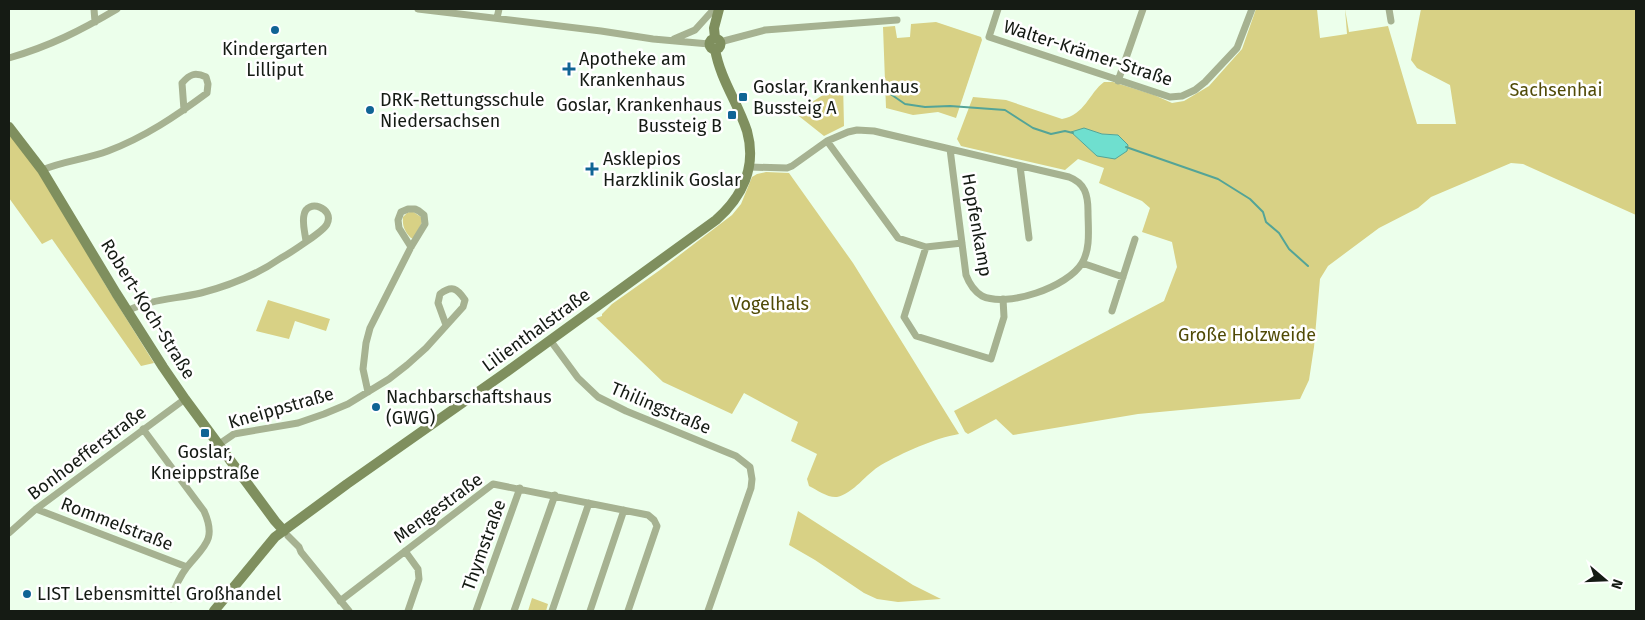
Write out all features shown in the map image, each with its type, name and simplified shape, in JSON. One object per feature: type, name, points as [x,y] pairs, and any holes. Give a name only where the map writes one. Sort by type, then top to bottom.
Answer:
[{"type":"street","points":[[94,9],[95,22]]},
{"type":"street","points":[[9,58],[41,49],[73,34],[117,9]]},
{"type":"street","points":[[418,9],[669,41],[715,43],[764,30],[897,20]]},
{"type":"street","points":[[497,18],[499,9]]},
{"type":"street","points":[[669,41],[696,30],[714,9]]},
{"type":"street","name":"Lilienthalstraße","points":[[214,611],[271,542],[284,531],[728,210],[738,196],[749,166],[749,150],[747,132],[721,72],[714,28],[718,9]]},
{"type":"street","name":"Walter-Krämer-Straße","points":[[998,9],[988,37],[1170,97],[1182,96],[1195,90],[1237,48],[1252,9]]},
{"type":"street","points":[[1118,81],[1143,9]]},
{"type":"street","points":[[1389,9],[1390,21]]},
{"type":"street","points":[[42,170],[108,151],[148,132],[184,110],[207,93],[208,84],[206,77],[198,73],[189,75],[182,83],[184,110]]},
{"type":"street","name":"Robert-Koch-Straße","points":[[9,127],[42,170],[127,311],[185,399],[284,531]]},
{"type":"street","points":[[749,166],[787,168],[827,141],[848,132],[865,130],[950,149]]},
{"type":"street","points":[[827,141],[898,238],[926,247],[962,243]]},
{"type":"street","name":"Hopfenkamp","points":[[950,149],[1020,166],[1074,179],[1085,189],[1088,202],[1088,243],[1082,263],[1072,275],[1043,290],[1025,296],[993,299],[982,296],[971,285],[966,275],[950,149]]},
{"type":"street","points":[[1020,166],[1029,238]]},
{"type":"street","points":[[127,311],[139,305],[201,292],[252,274],[276,261],[306,241],[326,226],[328,214],[324,209],[317,206],[310,207],[303,216],[306,241]]},
{"type":"street","points":[[368,392],[363,369],[366,343],[370,328],[411,247],[425,224],[424,215],[415,209],[401,212],[398,220],[399,228],[411,247]]},
{"type":"street","points":[[1112,311],[1135,239]]},
{"type":"street","points":[[926,247],[904,317],[916,336],[991,359],[1004,317],[1002,299]]},
{"type":"street","points":[[1082,263],[1123,277]]},
{"type":"street","name":"Kneippstraße","points":[[218,445],[234,434],[298,422],[324,414],[348,404],[368,392],[407,366],[426,348],[463,307],[465,300],[454,289],[446,289],[440,294],[438,303],[446,325]]},
{"type":"street","name":"Thilingstraße","points":[[550,340],[578,378],[598,397],[626,411],[736,456],[750,467],[751,488],[708,611]]},
{"type":"street","name":"Bonhoefferstraße","points":[[9,533],[36,509],[185,399]]},
{"type":"street","points":[[143,429],[204,511],[209,523],[209,536],[204,549],[187,567],[178,581],[171,599]]},
{"type":"street","name":"Mengestraße","points":[[340,601],[493,484],[648,515],[654,520],[657,526],[628,611]]},
{"type":"street","name":"Thymstraße","points":[[476,611],[520,488]]},
{"type":"street","points":[[514,611],[555,495]]},
{"type":"street","points":[[552,611],[589,503]]},
{"type":"street","name":"Rommelstraße","points":[[36,509],[187,567]]},
{"type":"street","points":[[590,611],[624,510]]},
{"type":"street","points":[[284,531],[349,611]]},
{"type":"street","points":[[405,551],[418,569],[419,578],[408,611]]},
{"type":"green space","points":[[1256,9],[1317,9],[1320,38],[1347,34],[1345,9],[1349,32],[1388,26],[1417,124],[1456,124],[1450,85],[1417,68],[1411,60],[1421,9],[1636,9],[1636,215],[1523,164],[1511,163],[1431,197],[1418,208],[1379,228],[1328,266],[1320,279],[1309,380],[1300,399],[1138,414],[1013,435],[996,419],[968,434],[965,432],[954,411],[1164,301],[1177,267],[1172,242],[1142,232],[1150,208],[1142,201],[1099,183],[1104,168],[1078,159],[1065,170],[961,146],[957,139],[973,97],[1006,100],[1062,119],[1076,113],[1104,82],[1113,82],[1154,95],[1172,103],[1184,101],[1209,86],[1242,49]],"holes":[[[1084,129],[1102,134],[1118,135],[1097,156],[1072,133]]]},
{"type":"green space","points":[[936,22],[981,37],[982,40],[956,118],[938,112],[913,115],[886,108],[883,27],[895,26],[897,38],[910,37],[911,24]]},
{"type":"green space","points":[[843,82],[844,126],[824,136],[795,113]]},
{"type":"green space","points":[[9,134],[41,172],[106,286],[154,363],[141,366],[52,239],[42,244],[9,198]]},
{"type":"green space","name":"Vogelhals","points":[[766,172],[789,173],[853,263],[959,434],[929,442],[889,460],[849,492],[837,497],[826,495],[809,486],[807,479],[817,454],[791,441],[798,422],[744,393],[732,414],[663,382],[596,318],[602,316],[612,304],[732,215],[741,204],[752,177]]},
{"type":"green space","points":[[412,211],[421,217],[422,222],[414,239],[404,229],[403,223],[403,217]]},
{"type":"green space","points":[[268,300],[330,319],[326,331],[295,321],[289,339],[256,331]]},
{"type":"green space","points":[[798,511],[913,585],[941,599],[898,602],[877,599],[864,593],[789,545]]},
{"type":"green space","points":[[532,598],[548,604],[546,611],[528,611]]},
{"type":"water","points":[[1084,128],[1102,134],[1118,135],[1128,145],[1127,151],[1115,159],[1097,156],[1071,132]]},
{"type":"waterway","points":[[889,93],[905,104],[925,107],[950,106],[1005,110],[1033,128],[1051,134],[1065,131],[1073,133]]},
{"type":"waterway","points":[[1126,147],[1218,179],[1250,199],[1263,212],[1266,222],[1279,233],[1289,249],[1308,266]]},
{"type":"place","name":"Kindergarten Lilliput","points":[[275,30]]},
{"type":"place","name":"Apotheke am Krankenhaus","points":[[569,69]]},
{"type":"place","name":"Goslar, Krankenhaus Bussteig A","points":[[743,97]]},
{"type":"place","name":"DRK-Rettungsschule Niedersachsen","points":[[370,110]]},
{"type":"place","name":"Goslar, Krankenhaus Bussteig B","points":[[732,115]]},
{"type":"place","name":"Asklepios Harzklinik Goslar","points":[[592,169]]},
{"type":"place","name":"Nachbarschaftshaus (GWG)","points":[[376,407]]},
{"type":"place","name":"Goslar, Kneippstraße","points":[[205,433]]},
{"type":"place","name":"LIST Lebensmittel Großhandel","points":[[27,594]]},
{"type":"park label","name":"Sachsenhai","points":[[1556,90]]},
{"type":"park label","name":"Große Holzweide","points":[[1247,335]]}]
